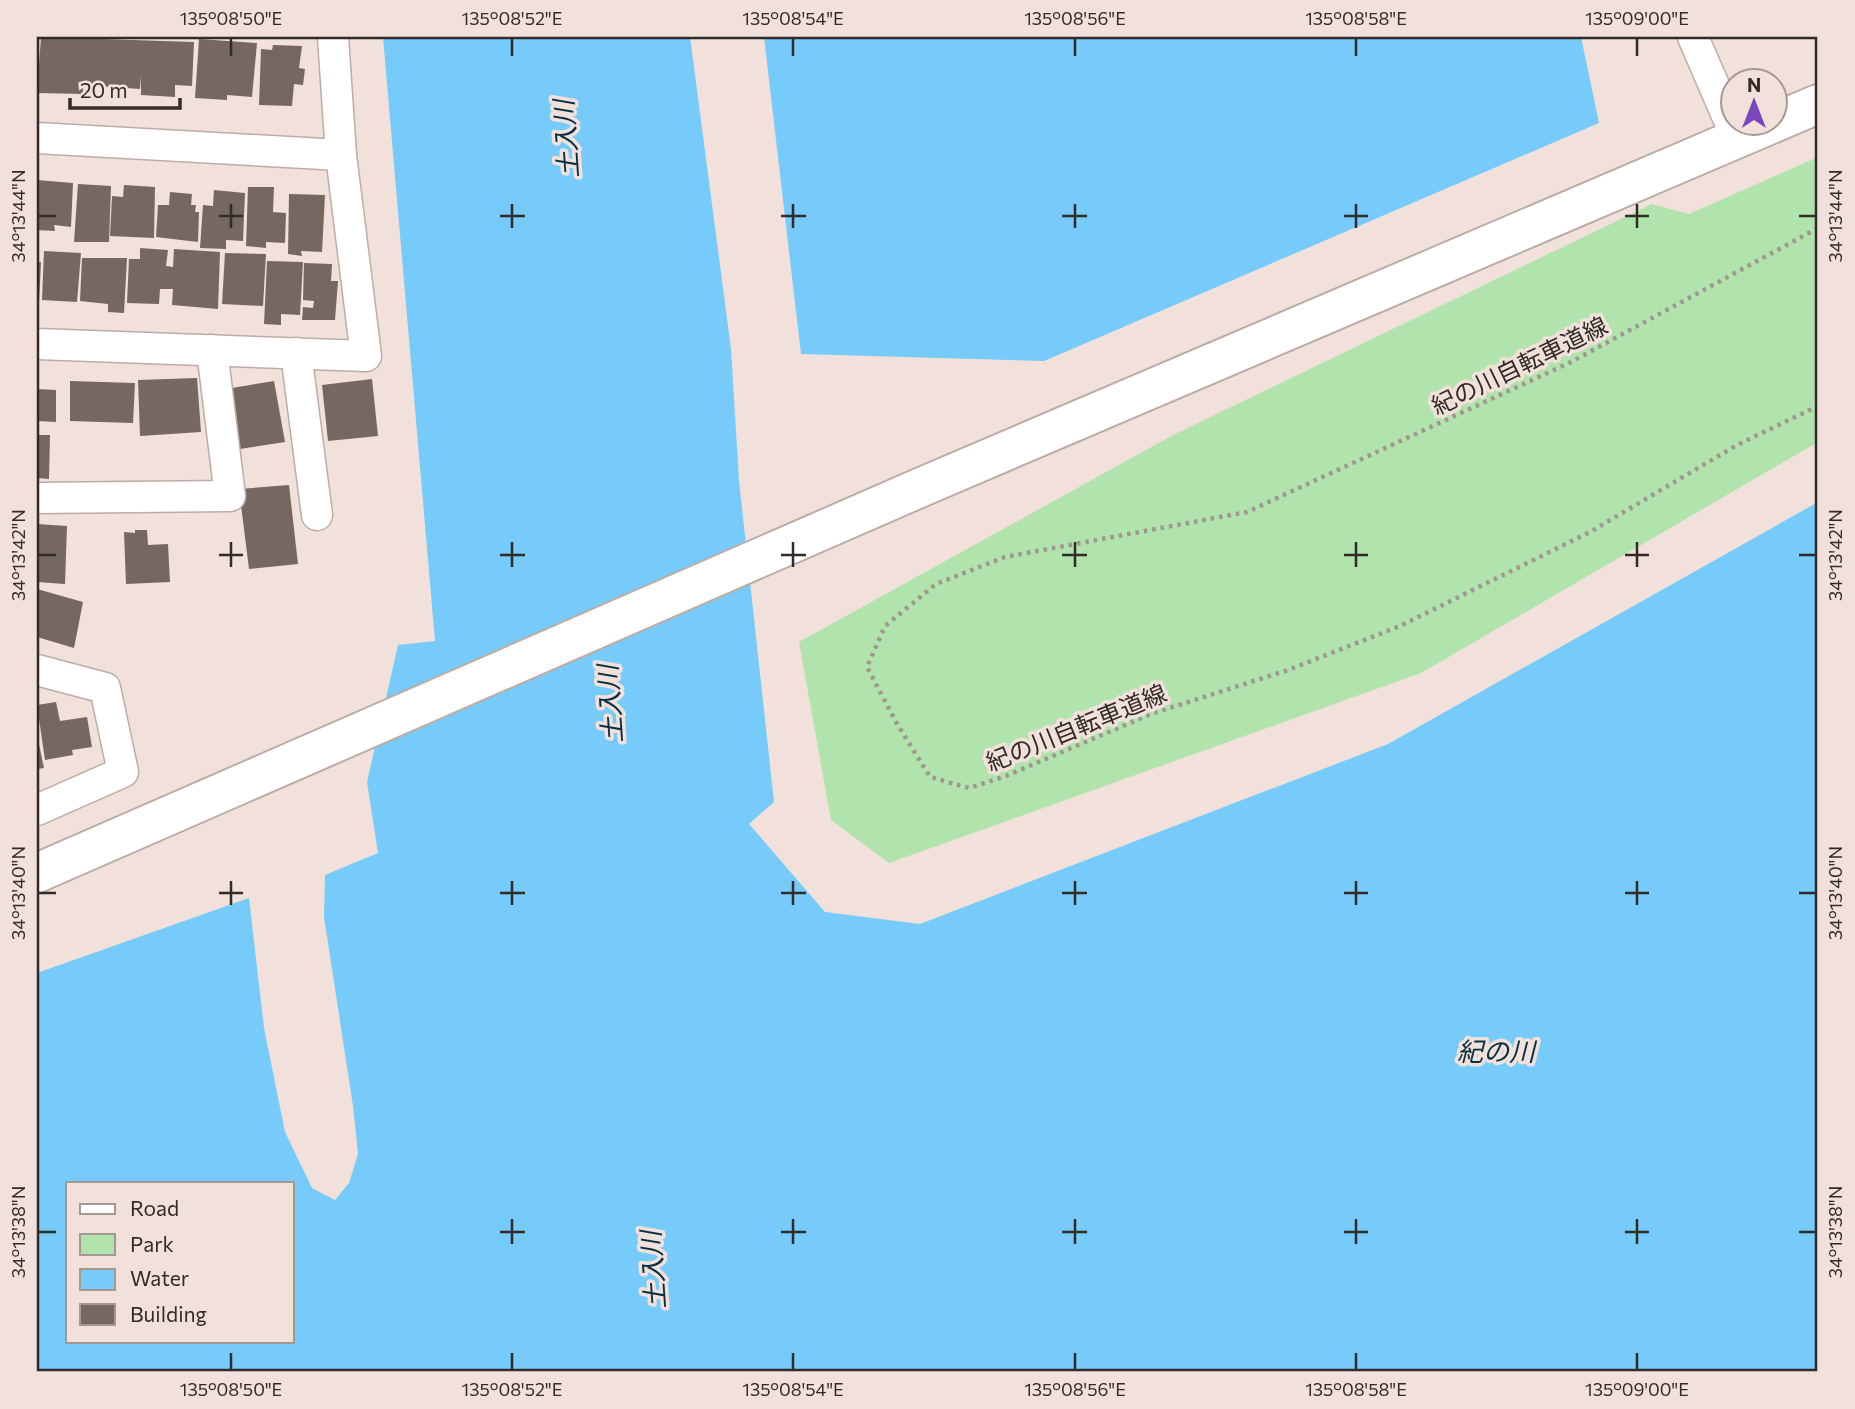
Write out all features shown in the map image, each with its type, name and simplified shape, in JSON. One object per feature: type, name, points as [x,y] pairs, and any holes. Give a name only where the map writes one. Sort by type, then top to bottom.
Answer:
[{"type":"street","points":[[37,344],[366,356],[341,155],[333,37]]},
{"type":"street","points":[[1693,37],[1738,141]]},
{"type":"street","points":[[37,873],[924,486],[1738,141],[1818,104]]},
{"type":"street","points":[[37,138],[341,155]]},
{"type":"street","points":[[37,498],[230,496],[212,350]]},
{"type":"street","points":[[296,353],[317,515]]},
{"type":"street","points":[[37,670],[106,688],[123,772],[37,810]]},
{"type":"path","name":"紀の川自転車道線","points":[[1818,228],[1571,362],[1247,512],[1005,557],[936,584],[886,626],[867,667],[896,722],[930,777],[969,788],[1006,776],[1151,714],[1288,670],[1400,626],[1590,532],[1737,444],[1818,406]]},
{"type":"green space","points":[[1818,157],[1818,442],[1421,673],[889,863],[831,820],[799,642],[1175,434],[1652,204],[1689,214]]},
{"type":"water","name":"紀の川","points":[[383,37],[690,37],[731,349],[739,481],[774,802],[749,824],[825,912],[920,924],[1388,744],[1818,502],[1818,1372],[37,1372],[37,973],[249,898],[264,1028],[285,1132],[312,1188],[335,1200],[349,1183],[358,1154],[324,917],[325,875],[378,853],[367,782],[398,645],[435,641]]},
{"type":"water","points":[[764,37],[1581,37],[1599,123],[1044,361],[801,354]]},
{"type":"building","points":[[41,37],[194,42],[192,86],[175,85],[175,97],[141,95],[141,75],[140,89],[83,85],[83,94],[37,93]]},
{"type":"building","points":[[199,39],[257,43],[252,97],[227,95],[227,100],[195,98]]},
{"type":"building","points":[[273,45],[302,46],[299,68],[305,69],[303,85],[294,84],[292,106],[259,105],[261,49],[272,50]]},
{"type":"building","points":[[37,180],[73,183],[71,227],[54,225],[55,231],[37,230]]},
{"type":"building","points":[[78,184],[111,186],[109,242],[74,242]]},
{"type":"building","points":[[124,185],[155,187],[154,238],[110,236],[112,196],[123,197]]},
{"type":"building","points":[[248,187],[274,187],[273,212],[286,213],[285,243],[266,242],[266,248],[246,246]]},
{"type":"building","points":[[214,190],[245,193],[243,241],[226,240],[226,249],[200,248],[203,205],[213,206]]},
{"type":"building","points":[[170,192],[192,194],[191,205],[196,205],[195,212],[199,212],[198,242],[156,237],[158,205],[169,205]]},
{"type":"building","points":[[289,194],[325,195],[322,252],[301,251],[302,256],[288,254]]},
{"type":"building","points":[[140,248],[168,250],[166,266],[173,267],[174,249],[220,252],[218,309],[172,305],[173,289],[160,289],[159,304],[127,303],[129,259],[140,259]]},
{"type":"building","points":[[44,251],[81,253],[77,302],[42,300]]},
{"type":"building","points":[[225,253],[266,254],[263,306],[222,304]]},
{"type":"building","points":[[82,258],[127,258],[124,313],[108,312],[108,304],[80,301]]},
{"type":"building","points":[[267,261],[303,262],[300,315],[281,314],[281,325],[264,324]]},
{"type":"building","points":[[37,262],[41,262],[39,302],[37,302]]},
{"type":"building","points":[[304,263],[332,264],[331,281],[338,281],[335,320],[302,320],[303,307],[313,308],[314,301],[303,300]]},
{"type":"building","points":[[197,378],[201,432],[140,436],[138,380]]},
{"type":"building","points":[[372,379],[378,436],[328,441],[322,385]]},
{"type":"building","points":[[70,381],[135,383],[133,423],[70,421]]},
{"type":"building","points":[[274,381],[285,442],[234,450],[226,389]]},
{"type":"building","points":[[37,389],[56,390],[56,422],[37,421]]},
{"type":"building","points":[[37,435],[50,435],[49,479],[37,478]]},
{"type":"building","points":[[289,485],[298,564],[249,569],[239,489]]},
{"type":"building","points":[[37,524],[67,526],[65,584],[37,582]]},
{"type":"building","points":[[135,530],[147,530],[148,545],[168,544],[170,582],[126,584],[124,532],[135,533]]},
{"type":"building","points":[[37,589],[83,602],[74,648],[37,637]]},
{"type":"building","points":[[56,702],[60,721],[87,717],[92,747],[72,750],[73,755],[45,760],[37,705]]},
{"type":"building","points":[[37,735],[44,768],[37,769]]},
{"type":"water label","name":"土入川","points":[[565,139]]},
{"type":"water label","name":"土入川","points":[[609,704]]},
{"type":"water label","name":"土入川","points":[[652,1270]]}]
